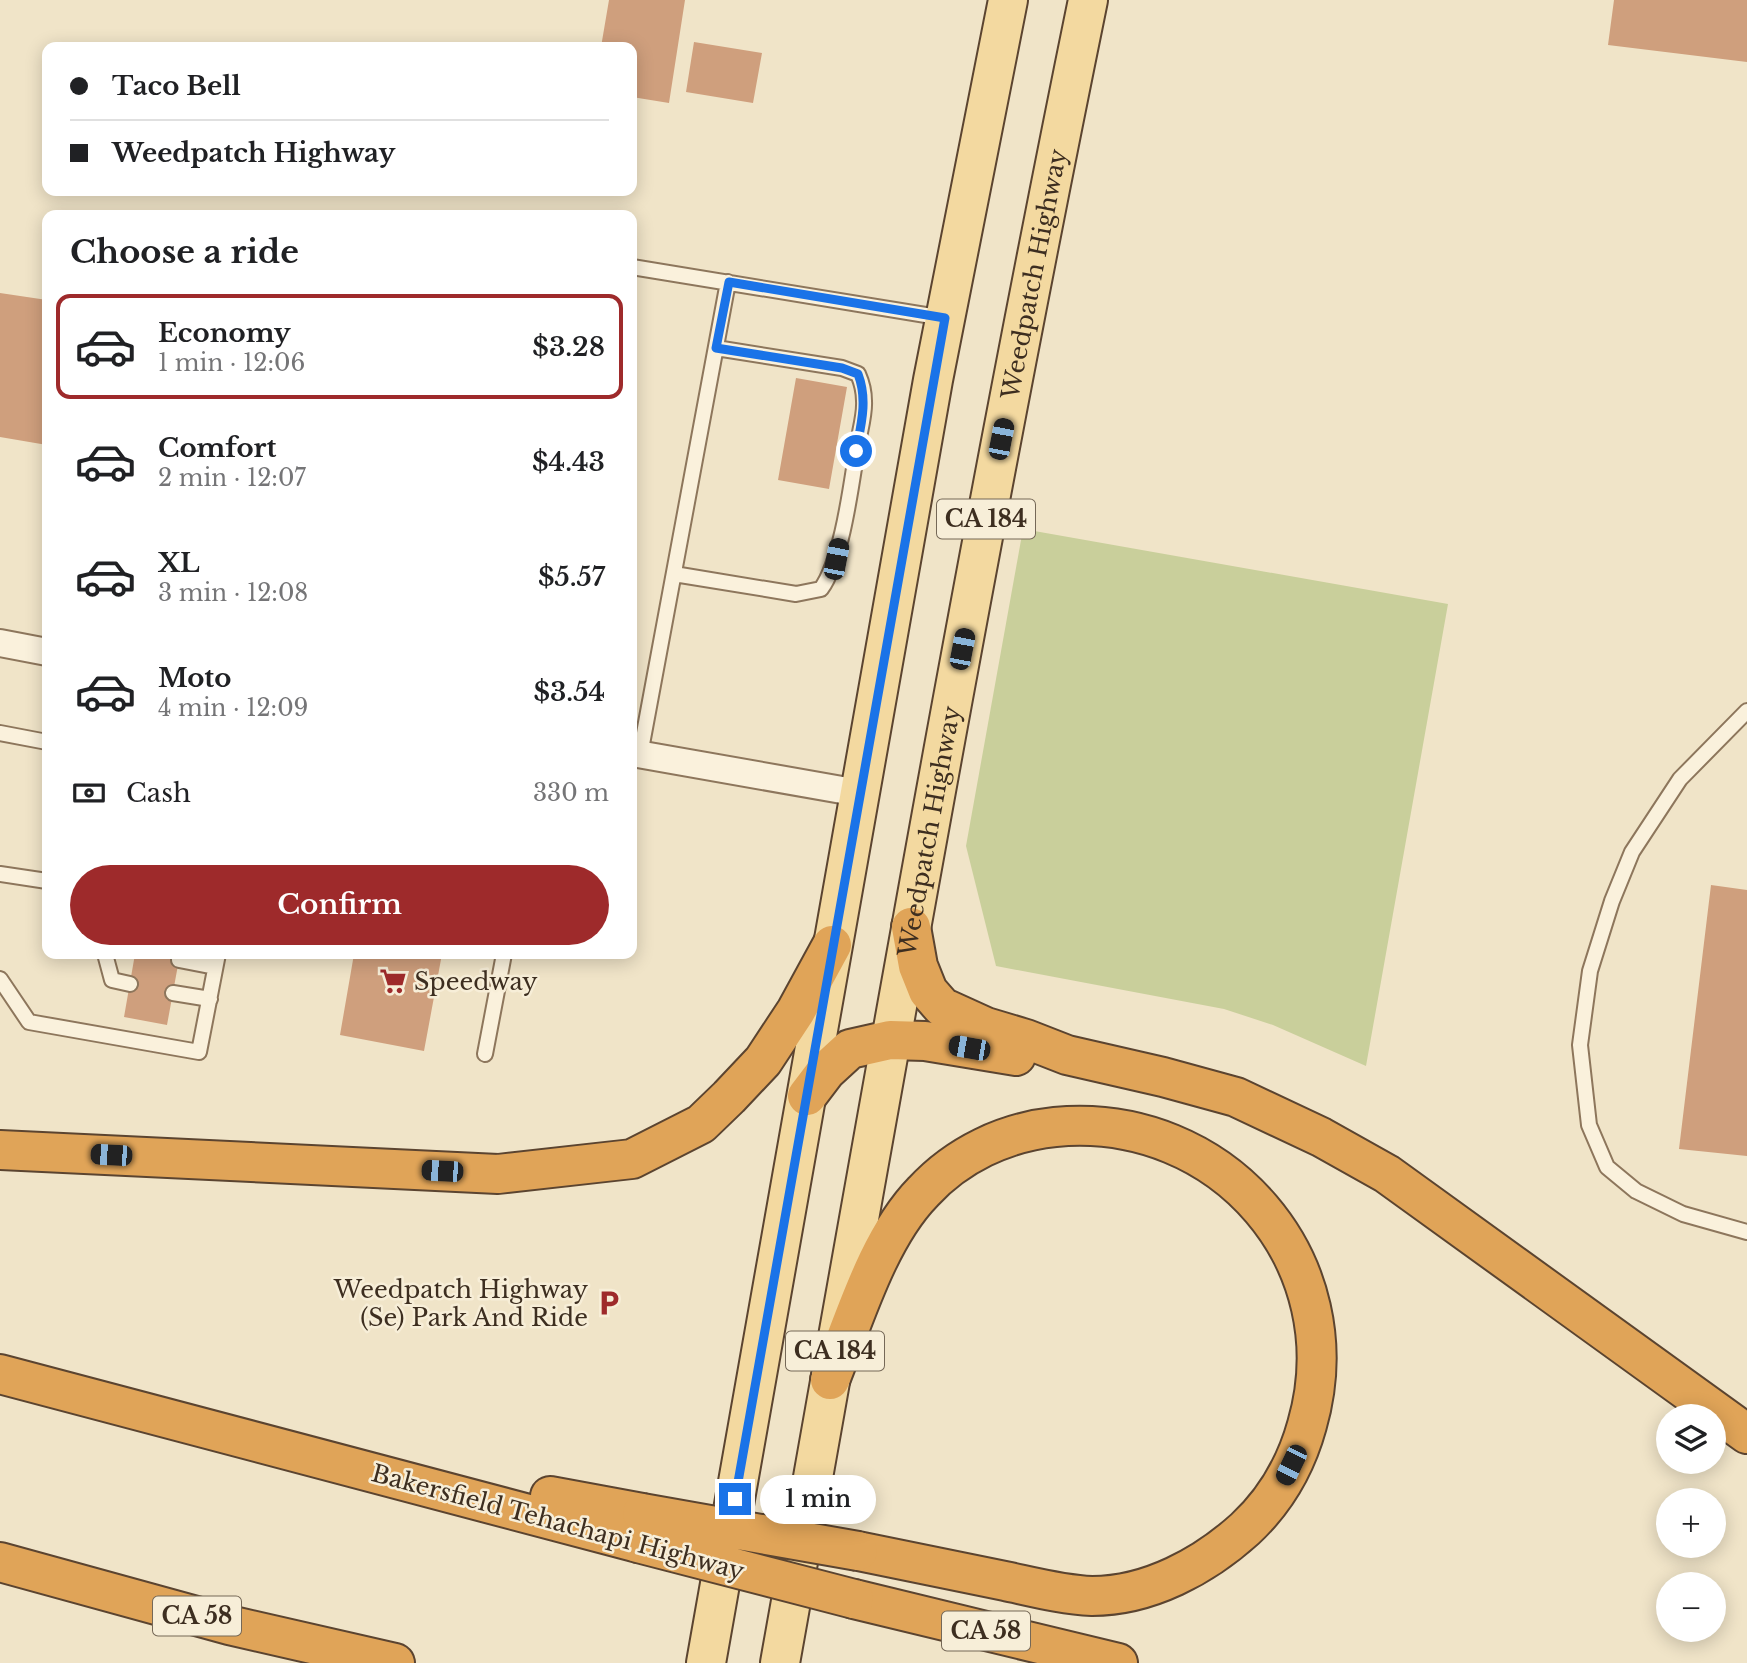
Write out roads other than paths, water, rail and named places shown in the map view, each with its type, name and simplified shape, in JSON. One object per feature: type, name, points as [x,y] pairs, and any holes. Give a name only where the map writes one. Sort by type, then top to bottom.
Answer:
[{"type":"highway","points":[[911,927],[918,965],[928,991],[942,1007],[986,1027],[1067,1055],[1236,1097],[1343,1149],[1387,1174],[1747,1434]]},
{"type":"highway","points":[[0,1150],[498,1174],[632,1159],[701,1124],[738,1088],[763,1061],[796,1012],[832,945]]},
{"type":"highway","points":[[807,1096],[826,1071],[850,1049],[890,1040],[925,1041],[1014,1056],[1067,1055]]},
{"type":"highway","points":[[640,1528],[858,1551],[1055,1591],[1093,1596],[1138,1589],[1185,1572],[1223,1549],[1256,1518],[1281,1485],[1296,1455],[1314,1402],[1317,1352],[1312,1311],[1298,1268],[1277,1229],[1248,1194],[1210,1163],[1174,1144],[1131,1130],[1082,1125],[1037,1129],[990,1143],[954,1165],[924,1191],[900,1221],[868,1283],[830,1380]]},
{"type":"highway","name":"Bakersfield Tehachapi Highway","points":[[0,1374],[255,1443],[640,1528],[854,1599],[1118,1663]]},
{"type":"highway","name":"CA 58","points":[[0,1562],[229,1625],[395,1663]]},
{"type":"main road","name":"CA 184","points":[[706,1663],[945,318],[1008,0]]},
{"type":"main road","name":"Weedpatch Highway","points":[[780,1663],[890,1040],[1016,361],[1088,0]]},
{"type":"street","points":[[0,643],[42,651]]},
{"type":"street","points":[[637,754],[859,793]]},
{"type":"lane","points":[[637,268],[945,318]]},
{"type":"lane","points":[[637,749],[674,574],[729,282]]},
{"type":"lane","points":[[674,574],[796,594],[821,589],[828,580],[836,559],[852,475],[865,403],[858,374],[842,368],[716,348]]},
{"type":"lane","points":[[1747,711],[1680,779],[1632,852],[1612,901],[1590,971],[1580,1045],[1589,1125],[1607,1167],[1636,1191],[1683,1214],[1747,1232]]},
{"type":"lane","points":[[0,733],[42,741]]},
{"type":"lane","points":[[0,874],[42,880]]},
{"type":"lane","points":[[106,959],[112,980],[130,984]]},
{"type":"lane","points":[[485,1054],[503,959]]},
{"type":"lane","points":[[0,979],[29,1022],[199,1052],[217,960],[179,960]]},
{"type":"lane","points":[[173,993],[210,999]]},
{"type":"place","name":"Speedway","points":[[393,981]]},
{"type":"place","name":"Weedpatch Highway (Se) Park And Ride","points":[[609,1303]]}]
